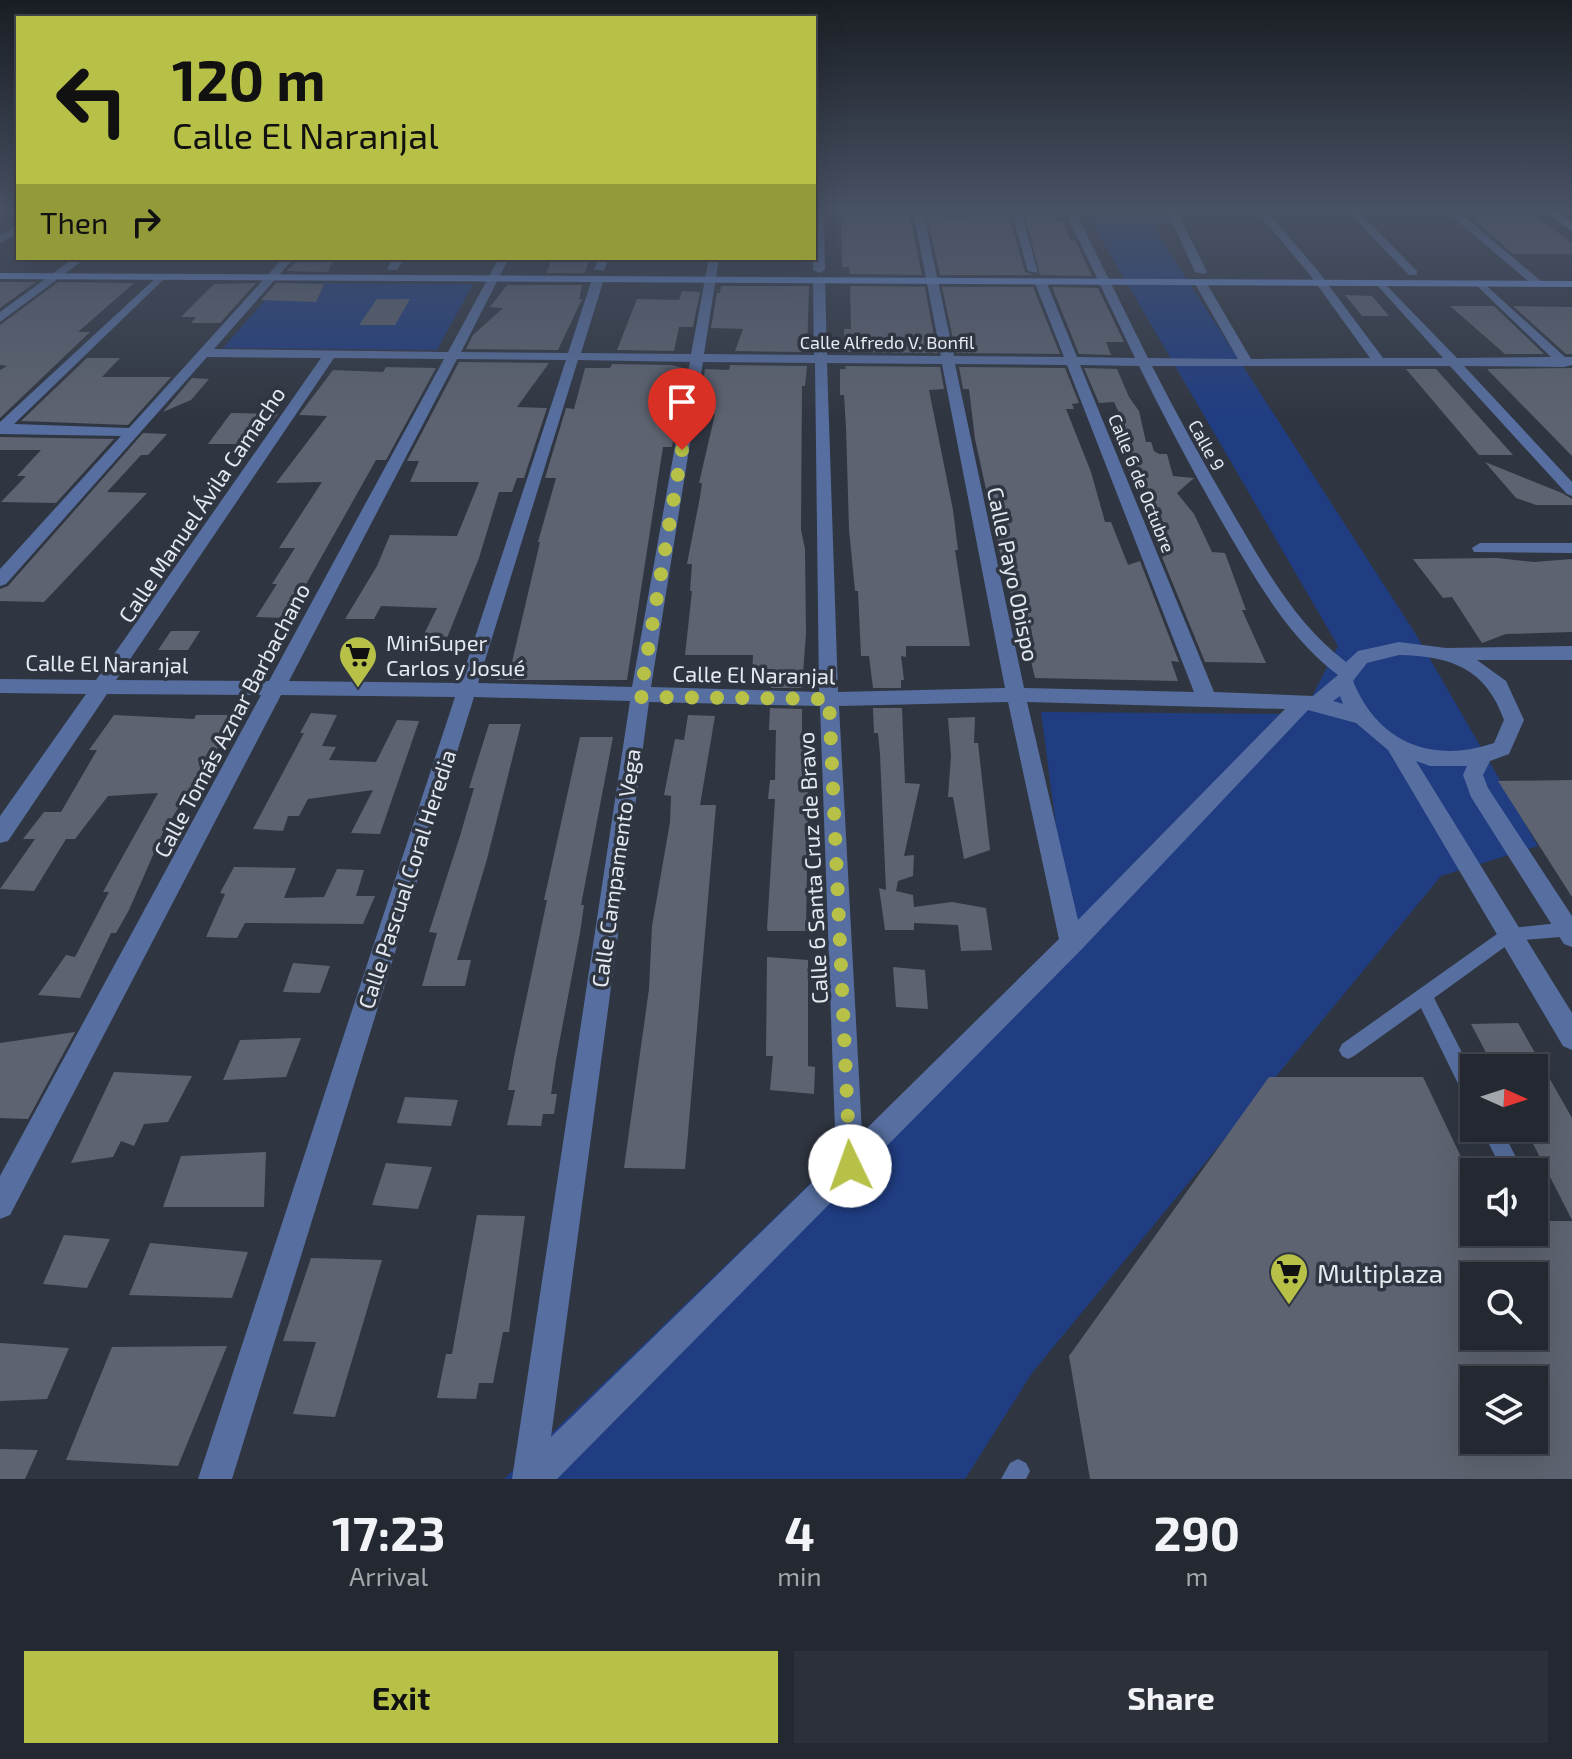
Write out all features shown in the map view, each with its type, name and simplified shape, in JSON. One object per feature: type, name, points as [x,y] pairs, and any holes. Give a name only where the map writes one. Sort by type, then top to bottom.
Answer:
[{"type":"main road","points":[[1343,280],[1572,284]]},
{"type":"street","points":[[0,318],[49,280]]},
{"type":"street","points":[[1,429],[157,280]]},
{"type":"street","points":[[0,580],[269,280]]},
{"type":"street","name":"Calle Tomás Aznar Barbachano","points":[[0,1205],[493,280]]},
{"type":"street","name":"Calle Pascual Coral Heredia","points":[[215,1479],[598,280]]},
{"type":"street","name":"Calle Campamento Vega","points":[[531,1479],[640,697],[709,280]]},
{"type":"street","name":"Calle 6 Santa Cruz de Bravo","points":[[819,280],[829,699],[850,1166]]},
{"type":"street","name":"Calle Payo Obispo","points":[[930,280],[1016,695],[1072,943]]},
{"type":"street","name":"Calle 6 de Octubre","points":[[1039,280],[1207,699]]},
{"type":"street","name":"Calle 9","points":[[1102,280],[1188,451],[1277,600],[1325,658],[1346,677]]},
{"type":"street","points":[[1203,280],[1247,363]]},
{"type":"street","points":[[1318,280],[1379,362]]},
{"type":"street","points":[[1533,280],[1538,284]]},
{"type":"street","points":[[1381,283],[1572,491]]},
{"type":"street","points":[[1480,283],[1567,361],[1572,371]]},
{"type":"street","name":"Calle Alfredo V. Bonfil","points":[[203,353],[328,357],[574,356],[1247,363],[1567,361]]},
{"type":"street","name":"Calle Manuel Ávila Camacho","points":[[0,834],[328,357]]},
{"type":"street","points":[[1,429],[131,432]]},
{"type":"street","points":[[1480,548],[1572,548]]},
{"type":"street","points":[[531,1479],[850,1166],[1309,704],[1346,677],[1363,656],[1402,649],[1440,653],[1572,653]]},
{"type":"street","points":[[1346,677],[1349,700],[1360,717],[1395,745],[1436,761],[1480,759],[1502,748],[1514,720],[1500,688],[1499,666],[1504,652]]},
{"type":"street","points":[[1440,653],[1475,666],[1500,688]]},
{"type":"street","name":"Calle El Naranjal","points":[[0,686],[466,690],[640,697],[829,699],[1016,695],[1207,699],[1309,704],[1360,717]]},
{"type":"street","points":[[1395,745],[1572,1037]]},
{"type":"street","points":[[1480,759],[1473,775],[1478,791],[1570,933]]},
{"type":"lane","points":[[1348,1050],[1510,934],[1570,933]]},
{"type":"lane","points":[[1424,996],[1460,1067]]},
{"type":"shaded area","points":[[1125,280],[1187,280],[1415,633],[1538,846],[1441,876],[1032,1373],[965,1479],[504,1479],[1070,933],[1041,712],[1303,714],[1338,646]]},
{"type":"shaded area","points":[[280,283],[473,284],[437,350],[223,348]]},
{"type":"building","points":[[0,282],[36,282],[0,308]]},
{"type":"building","points":[[58,282],[134,283],[78,332],[90,332],[0,418],[0,370],[7,366],[0,365],[0,325]]},
{"type":"building","points":[[256,283],[220,323],[191,323],[196,317],[181,317],[214,284]]},
{"type":"building","points":[[276,283],[324,284],[316,302],[261,300]]},
{"type":"building","points":[[507,285],[582,285],[579,299],[582,299],[558,350],[466,349],[473,335],[503,308],[490,307]]},
{"type":"building","points":[[721,286],[809,286],[807,352],[735,351],[743,329],[711,328]]},
{"type":"building","points":[[850,286],[925,287],[937,353],[845,352],[844,329],[851,329]]},
{"type":"building","points":[[942,287],[1033,287],[1060,354],[956,353]]},
{"type":"building","points":[[1052,287],[1098,288],[1124,342],[1106,342],[1111,355],[1079,354]]},
{"type":"building","points":[[682,291],[700,292],[693,327],[679,327],[674,351],[617,350],[637,299],[679,300]]},
{"type":"building","points":[[1345,295],[1372,296],[1389,316],[1362,316]]},
{"type":"building","points":[[377,299],[410,299],[395,325],[359,325]]},
{"type":"building","points":[[1450,306],[1494,306],[1544,354],[1505,354]]},
{"type":"building","points":[[1513,306],[1572,307],[1572,354],[1566,354]]},
{"type":"building","points":[[87,358],[120,358],[102,377],[171,377],[128,425],[21,421]]},
{"type":"building","points":[[459,362],[549,363],[517,407],[547,408],[524,478],[517,478],[512,492],[499,492],[479,558],[443,648],[417,648],[437,608],[381,606],[374,619],[345,619],[377,566],[390,535],[457,536],[479,482],[410,482],[419,461],[407,461]]},
{"type":"building","points":[[612,364],[672,365],[686,369],[672,447],[663,447],[627,680],[497,680],[503,662],[512,662],[538,542],[556,478],[545,478],[566,408],[574,409],[585,368],[610,368]]},
{"type":"building","points":[[730,365],[807,366],[805,386],[802,386],[801,530],[805,549],[806,633],[802,688],[771,688],[771,681],[752,681],[753,655],[685,655],[692,591],[692,564],[687,564],[700,497],[702,483],[699,483],[715,414],[698,414],[705,369],[729,370]]},
{"type":"building","points":[[845,366],[940,367],[944,389],[929,390],[953,510],[958,550],[955,550],[970,646],[906,646],[906,657],[901,656],[904,680],[901,680],[901,688],[873,688],[869,656],[861,656],[858,591],[855,591],[849,529],[844,395],[840,395],[840,369],[846,369]]},
{"type":"building","points":[[386,367],[436,368],[386,460],[376,460],[287,618],[256,617],[295,548],[279,548],[322,482],[276,483],[327,416],[299,415],[333,370],[383,372]]},
{"type":"building","points":[[959,367],[1065,368],[1079,403],[1072,404],[1074,409],[1066,409],[1091,472],[1105,522],[1111,522],[1128,565],[1140,561],[1179,662],[1171,661],[1178,681],[1035,678],[1019,610],[1015,609],[1002,562],[975,439],[969,389],[963,389]]},
{"type":"building","points":[[1084,368],[1117,369],[1139,411],[1146,442],[1151,442],[1154,451],[1159,454],[1167,454],[1173,476],[1194,478],[1177,493],[1194,514],[1212,552],[1225,553],[1246,610],[1242,610],[1266,663],[1205,662],[1119,443],[1133,443],[1114,402],[1099,403]]},
{"type":"building","points":[[1572,368],[1572,456],[1487,369]]},
{"type":"building","points":[[1406,369],[1436,369],[1513,455],[1479,455]]},
{"type":"building","points":[[192,378],[209,379],[191,400],[163,412]]},
{"type":"building","points":[[231,413],[278,414],[253,444],[208,444]]},
{"type":"building","points":[[143,433],[167,434],[148,455],[141,455],[107,492],[147,493],[44,602],[0,601],[0,589],[8,586]]},
{"type":"building","points":[[0,437],[114,439],[56,503],[1,502],[26,476],[17,476],[41,450],[0,450]]},
{"type":"building","points":[[1485,462],[1562,493],[1572,499],[1572,505],[1536,505],[1516,498]]},
{"type":"building","points":[[1497,558],[1534,562],[1572,559],[1572,632],[1506,634],[1482,643],[1452,597],[1443,598],[1413,559]]},
{"type":"building","points":[[171,631],[200,631],[188,650],[158,650]]},
{"type":"building","points":[[770,708],[802,709],[802,738],[809,738],[806,931],[767,929],[775,799],[768,799],[770,780],[775,780],[776,730],[769,730]]},
{"type":"building","points":[[873,708],[902,708],[905,783],[920,784],[904,856],[914,855],[913,876],[898,881],[896,891],[913,895],[914,907],[952,902],[986,908],[992,950],[961,951],[958,925],[914,923],[914,930],[885,930],[879,888],[886,890],[880,754],[878,733],[874,733]]},
{"type":"building","points":[[311,713],[337,715],[322,746],[336,747],[329,760],[376,762],[397,720],[419,721],[380,834],[351,833],[373,790],[308,799],[299,816],[288,816],[283,831],[253,829],[304,733],[300,733]]},
{"type":"building","points":[[114,715],[194,719],[196,715],[239,715],[164,830],[129,910],[116,933],[111,933],[80,998],[38,995],[66,955],[75,957],[109,892],[103,892],[158,793],[108,796],[75,839],[66,839],[34,891],[0,889],[35,839],[23,839],[44,812],[61,812],[97,750],[89,750]]},
{"type":"building","points":[[688,715],[715,716],[700,805],[716,805],[685,1169],[624,1168],[649,989],[652,926],[670,822],[671,796],[664,795],[675,739],[684,740]]},
{"type":"building","points":[[975,717],[974,743],[978,743],[990,850],[964,859],[953,797],[948,797],[951,756],[948,718]]},
{"type":"building","points":[[489,724],[521,724],[487,859],[457,960],[471,960],[465,986],[422,986],[437,933],[429,932],[474,788],[469,788]]},
{"type":"building","points":[[580,737],[613,737],[556,1060],[551,1094],[557,1094],[554,1114],[543,1114],[541,1126],[507,1125],[515,1090],[508,1090],[514,1057]]},
{"type":"building","points":[[1572,780],[1572,897],[1498,781]]},
{"type":"building","points":[[234,867],[296,868],[284,898],[324,897],[337,869],[364,870],[356,896],[375,896],[363,924],[245,923],[237,938],[206,937],[225,894],[220,893]]},
{"type":"building","points":[[767,957],[808,960],[808,1066],[815,1067],[814,1094],[770,1090],[773,1056],[766,1056]]},
{"type":"building","points":[[293,963],[330,966],[320,993],[283,992]]},
{"type":"building","points":[[893,967],[925,970],[928,1009],[896,1007]]},
{"type":"building","points":[[1518,1023],[1536,1054],[1487,1054],[1471,1024]]},
{"type":"building","points":[[75,1032],[28,1119],[0,1118],[0,1043]]},
{"type":"building","points":[[301,1038],[286,1077],[223,1080],[240,1040]]},
{"type":"building","points":[[114,1072],[192,1076],[168,1122],[144,1124],[134,1146],[121,1141],[113,1157],[71,1163]]},
{"type":"building","points":[[1548,1076],[1572,1118],[1572,1220],[1548,1173],[1548,1158],[1540,1158],[1532,1142],[1548,1142]]},
{"type":"building","name":"Multiplaza","points":[[1269,1077],[1423,1077],[1462,1158],[1460,1246],[1548,1246],[1548,1221],[1572,1221],[1572,1479],[1090,1479],[1069,1356]]},
{"type":"building","points":[[405,1097],[458,1100],[451,1126],[397,1123]]},
{"type":"building","points":[[266,1152],[264,1207],[163,1207],[181,1156]]},
{"type":"building","points":[[386,1163],[432,1167],[418,1209],[372,1205]]},
{"type":"building","points":[[477,1215],[525,1216],[509,1332],[503,1332],[493,1383],[479,1383],[476,1399],[437,1398],[446,1354],[452,1354]]},
{"type":"building","points":[[64,1235],[110,1239],[87,1288],[43,1284]]},
{"type":"building","points":[[150,1243],[248,1252],[232,1298],[129,1295]]},
{"type":"building","points":[[311,1258],[382,1260],[335,1417],[293,1414],[316,1342],[283,1341]]},
{"type":"building","points":[[0,1343],[69,1348],[47,1399],[0,1401]]},
{"type":"building","points":[[227,1346],[178,1466],[66,1460],[112,1347]]},
{"type":"building","points":[[0,1449],[38,1450],[25,1479],[0,1479]]},
{"type":"place","name":"MiniSuper Carlos y Josué","points":[[358,689]]},
{"type":"place","name":"Multiplaza","points":[[1289,1306]]},
{"type":"route","points":[[682,450],[640,697],[829,699],[850,1166]]}]
